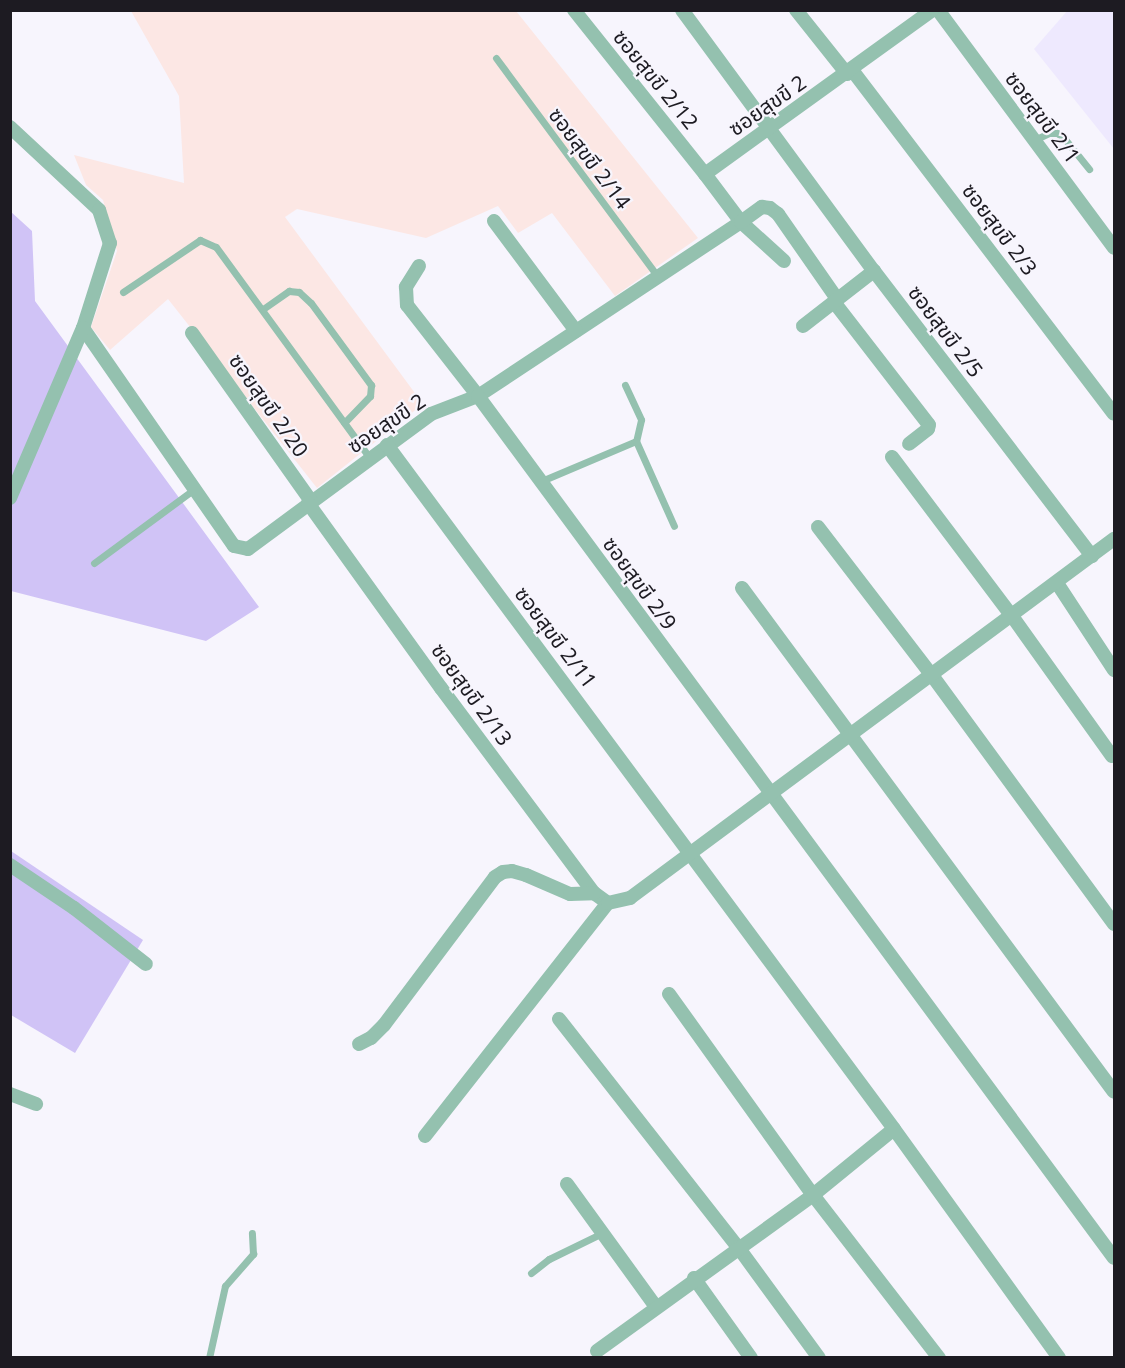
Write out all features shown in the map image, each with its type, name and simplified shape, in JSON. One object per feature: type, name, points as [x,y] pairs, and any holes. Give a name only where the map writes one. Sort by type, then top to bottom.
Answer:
[{"type":"street","name":"ซอยสุขขี 2/12","points":[[574,10],[705,174]]},
{"type":"street","name":"ซอยสุขขี 2/5","points":[[682,10],[874,271],[1092,556]]},
{"type":"street","name":"ซอยสุขขี 2/3","points":[[796,10],[850,72],[1114,414]]},
{"type":"street","name":"ซอยสุขขี 2","points":[[705,174],[850,72],[929,12]]},
{"type":"street","name":"ซอยสุขขี 2/1","points":[[929,12],[1034,140],[1114,248]]},
{"type":"street","points":[[10,127],[99,210],[110,243],[83,328],[10,498]]},
{"type":"street","points":[[705,174],[741,222],[784,261]]},
{"type":"street","name":"ซอยสุขขี 2","points":[[83,328],[193,490],[234,546],[242,549],[254,546],[431,414],[478,396],[762,207],[770,208],[778,214],[835,301]]},
{"type":"street","points":[[494,221],[576,331]]},
{"type":"street","name":"ซอยสุขขี 2/9","points":[[419,266],[406,287],[407,305],[478,396],[539,482],[1114,1258]]},
{"type":"street","points":[[803,326],[874,271]]},
{"type":"street","points":[[835,301],[929,425],[928,429],[909,444]]},
{"type":"street","name":"ซอยสุขขี 2/20","points":[[192,333],[310,502]]},
{"type":"street","name":"ซอยสุขขี 2/11","points":[[387,445],[894,1129],[1059,1358]]},
{"type":"street","points":[[892,457],[1012,616],[1112,756]]},
{"type":"street","name":"ซอยสุขขี 2/13","points":[[310,502],[441,688],[594,893],[608,903]]},
{"type":"street","points":[[818,527],[931,674],[1114,924]]},
{"type":"street","points":[[425,1136],[608,903],[630,898],[1114,539]]},
{"type":"street","points":[[1057,583],[1114,670]]},
{"type":"street","points":[[742,588],[1114,1092]]},
{"type":"street","points":[[10,865],[146,964]]},
{"type":"street","points":[[358,1044],[371,1038],[384,1025],[468,913],[502,872],[512,871],[526,875],[570,894],[594,893]]},
{"type":"street","points":[[669,994],[813,1194],[939,1358]]},
{"type":"street","points":[[559,1019],[738,1247],[819,1358]]},
{"type":"street","points":[[10,1094],[36,1104]]},
{"type":"street","points":[[597,1351],[694,1278],[813,1194],[894,1129]]},
{"type":"street","points":[[567,1184],[656,1307]]},
{"type":"street","points":[[694,1278],[751,1358]]},
{"type":"lane","name":"ซอยสุขขี 2/14","points":[[496,58],[658,277]]},
{"type":"lane","points":[[1034,140],[1049,133],[1057,133],[1065,138],[1089,169]]},
{"type":"lane","points":[[123,292],[200,240],[216,247],[370,458]]},
{"type":"lane","points":[[263,309],[289,291],[299,292],[311,303],[351,358],[372,391],[344,423]]},
{"type":"lane","points":[[625,385],[641,420],[636,441],[674,526]]},
{"type":"lane","points":[[539,482],[636,441]]},
{"type":"lane","points":[[94,563],[193,490]]},
{"type":"lane","points":[[209,1358],[225,1286],[253,1254],[252,1233]]},
{"type":"lane","points":[[531,1273],[549,1259],[602,1233]]},
{"type":"shaded area","points":[[1068,10],[1114,11],[1114,149],[1034,49]]},
{"type":"shaded area","points":[[131,11],[516,11],[698,238],[615,296],[552,213],[518,233],[498,206],[426,238],[297,209],[285,217],[423,404],[317,488],[168,299],[110,350],[91,327],[117,251],[103,200],[86,185],[74,155],[184,183],[179,96]]},
{"type":"shaded area","points":[[10,211],[32,231],[35,301],[259,607],[206,641],[11,591]]},
{"type":"shaded area","points":[[11,851],[143,940],[75,1053],[11,1015]]}]
